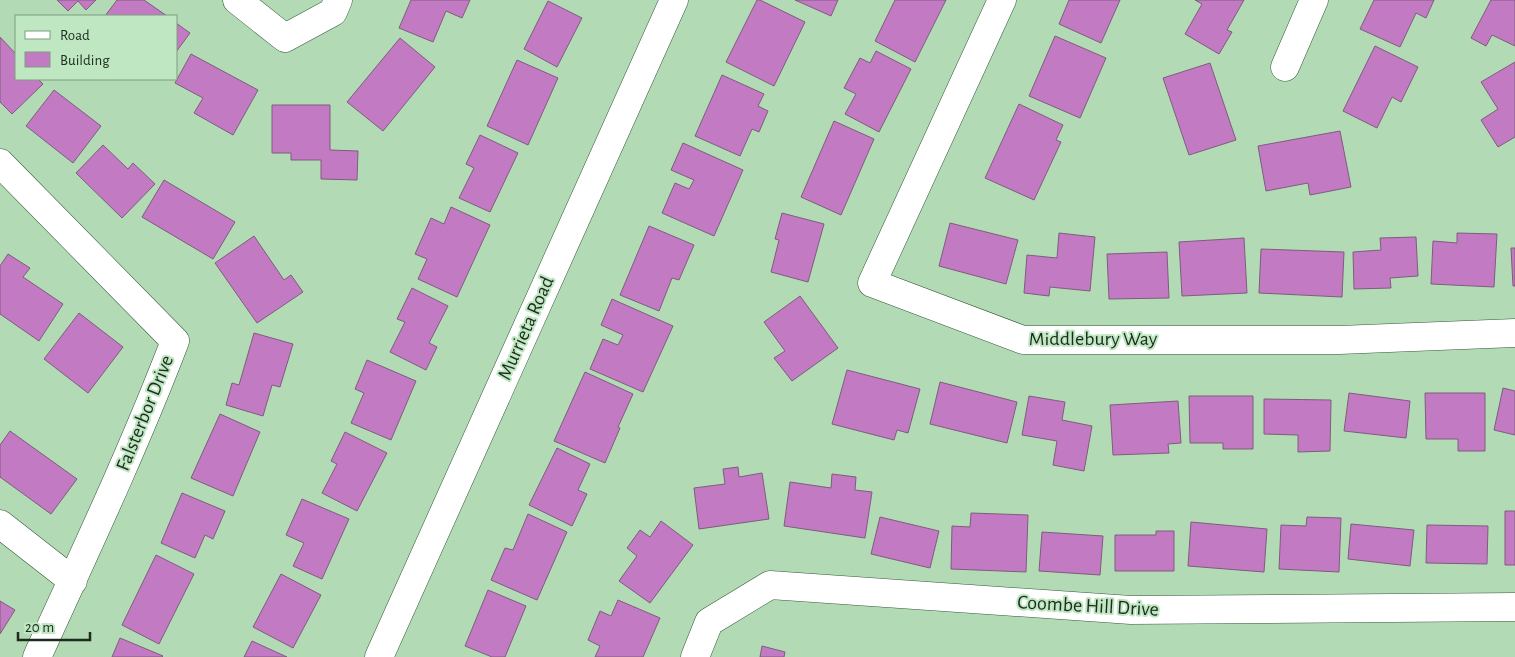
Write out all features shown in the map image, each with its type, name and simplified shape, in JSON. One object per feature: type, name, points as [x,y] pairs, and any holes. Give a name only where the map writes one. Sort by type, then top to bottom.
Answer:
[{"type":"street","points":[[237,0],[285,38],[333,12],[338,0]]},
{"type":"street","name":"Murrieta Road","points":[[379,657],[674,0]]},
{"type":"street","name":"Middlebury Way","points":[[1002,0],[872,283],[1023,340],[1339,340],[1515,333]]},
{"type":"street","points":[[1285,67],[1314,0]]},
{"type":"street","name":"Falsterbor Drive","points":[[0,163],[175,340],[151,404],[73,581],[37,657]]},
{"type":"street","points":[[0,524],[73,581]]},
{"type":"street","name":"Coombe Hill Drive","points":[[695,657],[709,622],[770,585],[1131,610],[1515,607]]},
{"type":"building","points":[[57,0],[96,0],[86,10],[78,1],[68,11]]},
{"type":"building","points":[[117,0],[144,0],[166,15],[106,15]]},
{"type":"building","points":[[411,0],[470,0],[462,18],[446,11],[433,42],[399,28]]},
{"type":"building","points":[[757,0],[805,22],[774,86],[726,62]]},
{"type":"building","points":[[795,0],[838,0],[831,16]]},
{"type":"building","points":[[895,0],[946,0],[915,62],[875,41]]},
{"type":"building","points":[[1069,0],[1120,0],[1101,43],[1059,24]]},
{"type":"building","points":[[1195,0],[1244,0],[1227,30],[1232,32],[1219,54],[1185,34],[1202,4]]},
{"type":"building","points":[[1374,0],[1434,0],[1426,18],[1416,13],[1400,47],[1360,29]]},
{"type":"building","points":[[1491,0],[1515,0],[1515,46],[1492,35],[1486,46],[1471,38]]},
{"type":"building","points":[[548,1],[582,18],[557,67],[524,49]]},
{"type":"building","points":[[178,24],[190,33],[178,49]]},
{"type":"building","points":[[1055,36],[1106,58],[1080,118],[1029,96]]},
{"type":"building","points":[[0,37],[15,53],[15,80],[39,80],[43,84],[12,114],[0,102]]},
{"type":"building","points":[[400,38],[435,67],[383,131],[347,102]]},
{"type":"building","points":[[1375,46],[1418,67],[1401,102],[1392,97],[1377,128],[1343,111]]},
{"type":"building","points":[[876,51],[911,69],[879,132],[845,114],[856,94],[844,88],[860,58],[870,63]]},
{"type":"building","points":[[191,54],[258,90],[233,135],[194,113],[203,98],[175,83]]},
{"type":"building","points":[[517,60],[558,78],[528,145],[487,126]]},
{"type":"building","points":[[1515,62],[1515,137],[1498,147],[1481,120],[1498,109],[1481,82]]},
{"type":"building","points":[[1210,63],[1236,140],[1189,155],[1163,78]]},
{"type":"building","points":[[722,75],[764,94],[758,106],[768,111],[759,132],[752,129],[740,156],[695,136]]},
{"type":"building","points":[[54,90],[101,126],[73,163],[26,126]]},
{"type":"building","points":[[1019,104],[1063,125],[1056,140],[1061,142],[1034,200],[985,178]]},
{"type":"building","points":[[272,105],[330,105],[330,150],[358,151],[357,180],[321,179],[321,160],[291,160],[291,153],[272,153]]},
{"type":"building","points":[[834,121],[874,139],[841,215],[801,197]]},
{"type":"building","points":[[1340,131],[1351,187],[1310,195],[1308,183],[1266,191],[1258,146]]},
{"type":"building","points":[[480,135],[518,153],[490,212],[459,198],[474,168],[466,164]]},
{"type":"building","points":[[683,143],[743,170],[714,236],[662,213],[675,183],[689,189],[694,180],[671,170]]},
{"type":"building","points":[[103,145],[128,169],[133,163],[155,184],[122,218],[76,173]]},
{"type":"building","points":[[164,180],[235,222],[213,259],[142,217]]},
{"type":"building","points":[[451,207],[490,225],[457,297],[418,279],[427,259],[415,254],[431,218],[444,224]]},
{"type":"building","points":[[782,213],[824,224],[808,282],[771,272],[779,240],[775,239]]},
{"type":"building","points":[[950,223],[1018,240],[1006,284],[939,266]]},
{"type":"building","points":[[649,226],[694,245],[679,280],[672,278],[659,311],[620,295]]},
{"type":"building","points":[[1059,233],[1095,237],[1090,291],[1050,287],[1049,296],[1024,293],[1027,255],[1057,258]]},
{"type":"building","points":[[1457,233],[1497,234],[1494,287],[1431,284],[1433,241],[1457,243]]},
{"type":"building","points":[[254,236],[284,280],[291,275],[303,292],[257,323],[215,263]]},
{"type":"building","points":[[1416,237],[1418,276],[1390,278],[1391,288],[1354,289],[1353,252],[1381,250],[1380,238]]},
{"type":"building","points":[[1244,238],[1247,293],[1182,296],[1179,242]]},
{"type":"building","points":[[1511,248],[1515,248],[1515,286],[1513,286]]},
{"type":"building","points":[[1261,249],[1344,252],[1342,297],[1259,293]]},
{"type":"building","points":[[1167,252],[1169,298],[1109,299],[1107,254]]},
{"type":"building","points":[[8,254],[30,268],[23,277],[63,304],[39,341],[0,314],[0,266]]},
{"type":"building","points":[[412,288],[448,306],[429,343],[437,347],[426,370],[390,352],[405,322],[397,319]]},
{"type":"building","points":[[800,296],[838,348],[792,381],[774,358],[785,351],[764,322]]},
{"type":"building","points":[[612,299],[673,326],[643,392],[590,369],[603,339],[618,345],[623,335],[601,325]]},
{"type":"building","points":[[79,313],[123,347],[88,393],[44,359]]},
{"type":"building","points":[[254,333],[293,344],[280,387],[272,385],[263,416],[226,405],[232,383],[239,385]]},
{"type":"building","points":[[367,360],[416,381],[391,440],[351,423],[364,393],[355,389]]},
{"type":"building","points":[[847,370],[920,389],[908,433],[897,430],[894,440],[832,424]]},
{"type":"building","points":[[585,372],[633,394],[605,463],[554,441]]},
{"type":"building","points":[[940,382],[1017,402],[1007,443],[930,424]]},
{"type":"building","points":[[1503,388],[1515,391],[1515,435],[1494,430]]},
{"type":"building","points":[[1349,393],[1410,401],[1406,438],[1344,431]]},
{"type":"building","points":[[1425,393],[1485,393],[1485,451],[1458,451],[1458,439],[1426,439]]},
{"type":"building","points":[[1029,396],[1065,402],[1062,420],[1092,426],[1084,471],[1053,465],[1057,441],[1022,435]]},
{"type":"building","points":[[1189,396],[1253,396],[1253,449],[1223,449],[1223,443],[1190,443]]},
{"type":"building","points":[[1264,399],[1331,400],[1330,451],[1298,452],[1298,435],[1264,434]]},
{"type":"building","points":[[1178,401],[1181,443],[1168,444],[1169,453],[1113,455],[1110,405]]},
{"type":"building","points":[[220,414],[260,432],[233,496],[191,478]]},
{"type":"building","points":[[10,431],[77,479],[51,514],[0,477],[0,445]]},
{"type":"building","points":[[345,432],[387,453],[357,511],[322,493],[337,464],[331,461]]},
{"type":"building","points":[[557,448],[590,464],[578,490],[587,494],[572,526],[529,505]]},
{"type":"building","points":[[738,467],[739,477],[762,473],[769,519],[699,529],[694,488],[725,484],[723,469]]},
{"type":"building","points":[[832,474],[856,477],[855,490],[872,492],[865,538],[784,526],[790,482],[831,488]]},
{"type":"building","points":[[182,493],[225,511],[213,539],[205,535],[195,558],[161,543]]},
{"type":"building","points":[[302,499],[349,519],[322,579],[293,566],[304,543],[286,535]]},
{"type":"building","points":[[1505,511],[1515,511],[1515,565],[1505,565]]},
{"type":"building","points":[[971,513],[1028,515],[1026,572],[951,569],[952,526],[970,527]]},
{"type":"building","points":[[528,514],[567,532],[537,600],[491,580],[505,548],[513,550]]},
{"type":"building","points":[[880,517],[939,531],[930,568],[871,554]]},
{"type":"building","points":[[1307,517],[1341,518],[1339,572],[1279,569],[1281,525],[1306,526]]},
{"type":"building","points":[[661,521],[693,545],[650,603],[619,581],[637,556],[627,548],[640,530],[650,537]]},
{"type":"building","points":[[1191,522],[1267,529],[1264,572],[1188,566]]},
{"type":"building","points":[[1351,524],[1414,530],[1410,566],[1348,559]]},
{"type":"building","points":[[1427,525],[1488,526],[1487,564],[1426,563]]},
{"type":"building","points":[[1156,531],[1174,531],[1174,571],[1115,571],[1115,535],[1156,535]]},
{"type":"building","points":[[1042,532],[1103,536],[1100,575],[1039,571]]},
{"type":"building","points":[[156,555],[194,574],[159,644],[122,625]]},
{"type":"building","points":[[281,574],[321,595],[293,648],[253,627]]},
{"type":"building","points":[[488,590],[526,606],[505,657],[492,657],[465,646]]},
{"type":"building","points":[[618,600],[660,618],[643,657],[595,657],[600,646],[588,640],[600,611],[611,616]]},
{"type":"building","points":[[0,601],[15,610],[0,634]]},
{"type":"building","points":[[120,638],[163,656],[112,657]]},
{"type":"building","points":[[252,641],[287,657],[244,657]]},
{"type":"building","points":[[762,646],[785,652],[784,657],[760,657]]}]
